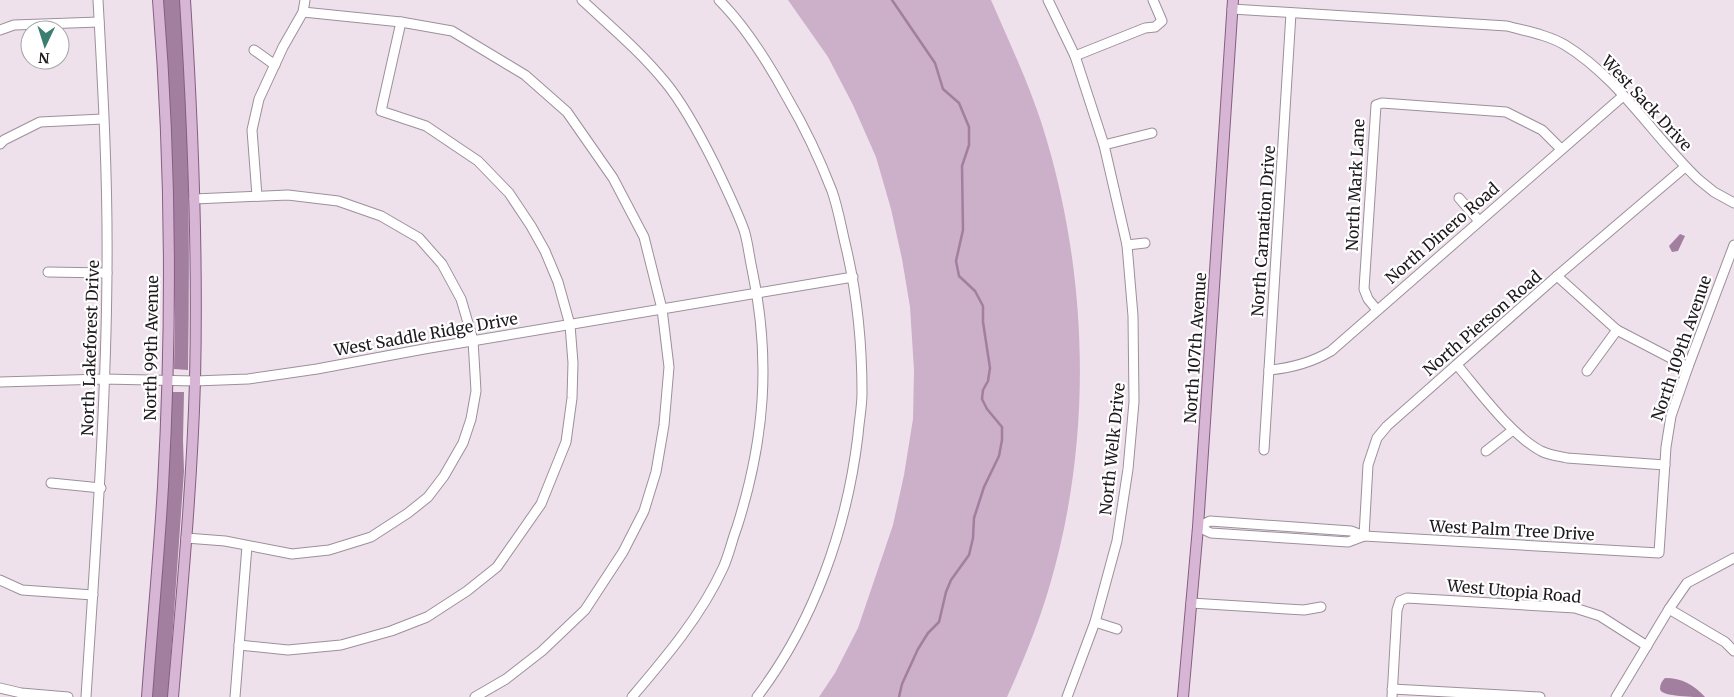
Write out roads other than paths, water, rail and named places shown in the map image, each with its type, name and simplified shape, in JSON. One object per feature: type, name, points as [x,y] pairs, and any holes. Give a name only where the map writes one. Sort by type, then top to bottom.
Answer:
[{"type":"main road","name":"North 99th Avenue","points":[[147,697],[163,487],[167,381],[168,218],[163,64],[158,0]]},
{"type":"main road","points":[[174,697],[195,381],[194,199],[185,0]]},
{"type":"main road","name":"North 107th Avenue","points":[[1183,697],[1198,527],[1233,5]]},
{"type":"street","name":"North Lakeforest Drive","points":[[86,697],[100,488],[107,273],[104,119],[98,0]]},
{"type":"street","points":[[257,196],[252,130],[259,99],[303,12],[305,0]]},
{"type":"street","points":[[582,0],[632,45],[668,85],[703,140],[744,231],[757,292],[762,334],[764,381],[761,423],[754,468],[723,568],[697,615],[663,661],[632,697]]},
{"type":"street","points":[[719,0],[768,63],[803,125],[832,193],[853,277],[860,328],[862,395],[855,456],[845,505],[830,556],[813,600],[794,640],[757,697]]},
{"type":"street","name":"North Welk Drive","points":[[1048,0],[1075,56],[1104,145],[1128,245],[1133,316],[1134,402],[1128,469],[1117,542],[1095,622],[1067,697]]},
{"type":"street","points":[[1075,56],[1145,28],[1155,27],[1162,20],[1153,0]]},
{"type":"street","name":"West Sack Drive","points":[[1233,5],[1292,13],[1507,26],[1564,44],[1599,70],[1685,167],[1714,192],[1734,203]]},
{"type":"street","points":[[303,12],[401,22],[452,31],[525,75],[567,112],[613,178],[644,237],[662,308],[669,368],[664,425],[656,472],[644,511],[623,552],[585,610],[542,651],[506,678],[475,697]]},
{"type":"street","name":"North Carnation Drive","points":[[1264,450],[1292,13]]},
{"type":"street","points":[[0,30],[14,25],[99,22]]},
{"type":"street","points":[[239,645],[288,650],[340,645],[391,631],[427,617],[467,591],[497,567],[541,504],[566,442],[572,398],[573,363],[570,325],[558,282],[545,251],[509,193],[478,160],[426,126],[381,111],[401,22]]},
{"type":"street","points":[[254,50],[275,65]]},
{"type":"street","name":"North Dinero Road","points":[[1269,370],[1296,367],[1331,351],[1623,96]]},
{"type":"street","name":"North Mark Lane","points":[[1377,310],[1368,299],[1364,289],[1376,105],[1382,103],[1506,112],[1542,130],[1561,149]]},
{"type":"street","points":[[0,144],[4,140],[40,122],[104,119]]},
{"type":"street","points":[[1104,145],[1152,133]]},
{"type":"street","name":"North Pierson Road","points":[[1364,536],[1368,465],[1377,438],[1387,426],[1557,276],[1685,167]]},
{"type":"street","points":[[186,538],[225,541],[292,554],[329,550],[370,536],[408,513],[428,497],[444,476],[463,443],[476,391],[473,340],[461,299],[442,264],[418,238],[381,216],[338,202],[288,195],[194,199]]},
{"type":"street","points":[[1459,198],[1479,221]]},
{"type":"street","points":[[1128,245],[1145,243]]},
{"type":"street","name":"North 109th Avenue","points":[[1659,553],[1665,464],[1671,416],[1734,245]]},
{"type":"street","points":[[48,272],[107,273]]},
{"type":"street","points":[[1557,276],[1617,330],[1688,367]]},
{"type":"street","name":"West Saddle Ridge Drive","points":[[0,382],[104,379],[195,381],[248,379],[317,369],[473,340],[853,277]]},
{"type":"street","points":[[1587,371],[1617,330]]},
{"type":"street","points":[[1457,365],[1513,430],[1539,450],[1566,458],[1665,464]]},
{"type":"street","points":[[1486,451],[1513,430]]},
{"type":"street","points":[[51,483],[100,488]]},
{"type":"street","name":"West Palm Tree Drive","points":[[1198,527],[1210,521],[1351,531],[1364,536],[1659,553]]},
{"type":"street","points":[[234,697],[247,546]]},
{"type":"street","points":[[1616,697],[1669,609],[1687,583],[1734,558]]},
{"type":"street","points":[[0,580],[22,590],[93,595]]},
{"type":"street","name":"West Utopia Road","points":[[1392,693],[1397,610],[1400,601],[1410,598],[1574,608],[1600,616],[1647,646]]},
{"type":"street","points":[[1191,603],[1304,610],[1321,607]]},
{"type":"street","points":[[1669,609],[1725,642],[1734,651]]},
{"type":"street","points":[[1095,622],[1117,629]]},
{"type":"street","points":[[0,688],[21,693],[68,697]]},
{"type":"street","points":[[1392,693],[1540,697]]},
{"type":"waterway","points":[[892,0],[935,63],[943,89],[959,103],[969,127],[969,145],[962,166],[963,230],[956,261],[959,276],[975,291],[983,306],[983,322],[990,368],[982,399],[987,409],[1002,427],[999,456],[984,487],[974,518],[973,538],[969,555],[951,580],[946,592],[939,622],[928,633],[918,649],[902,684],[899,697]]}]
